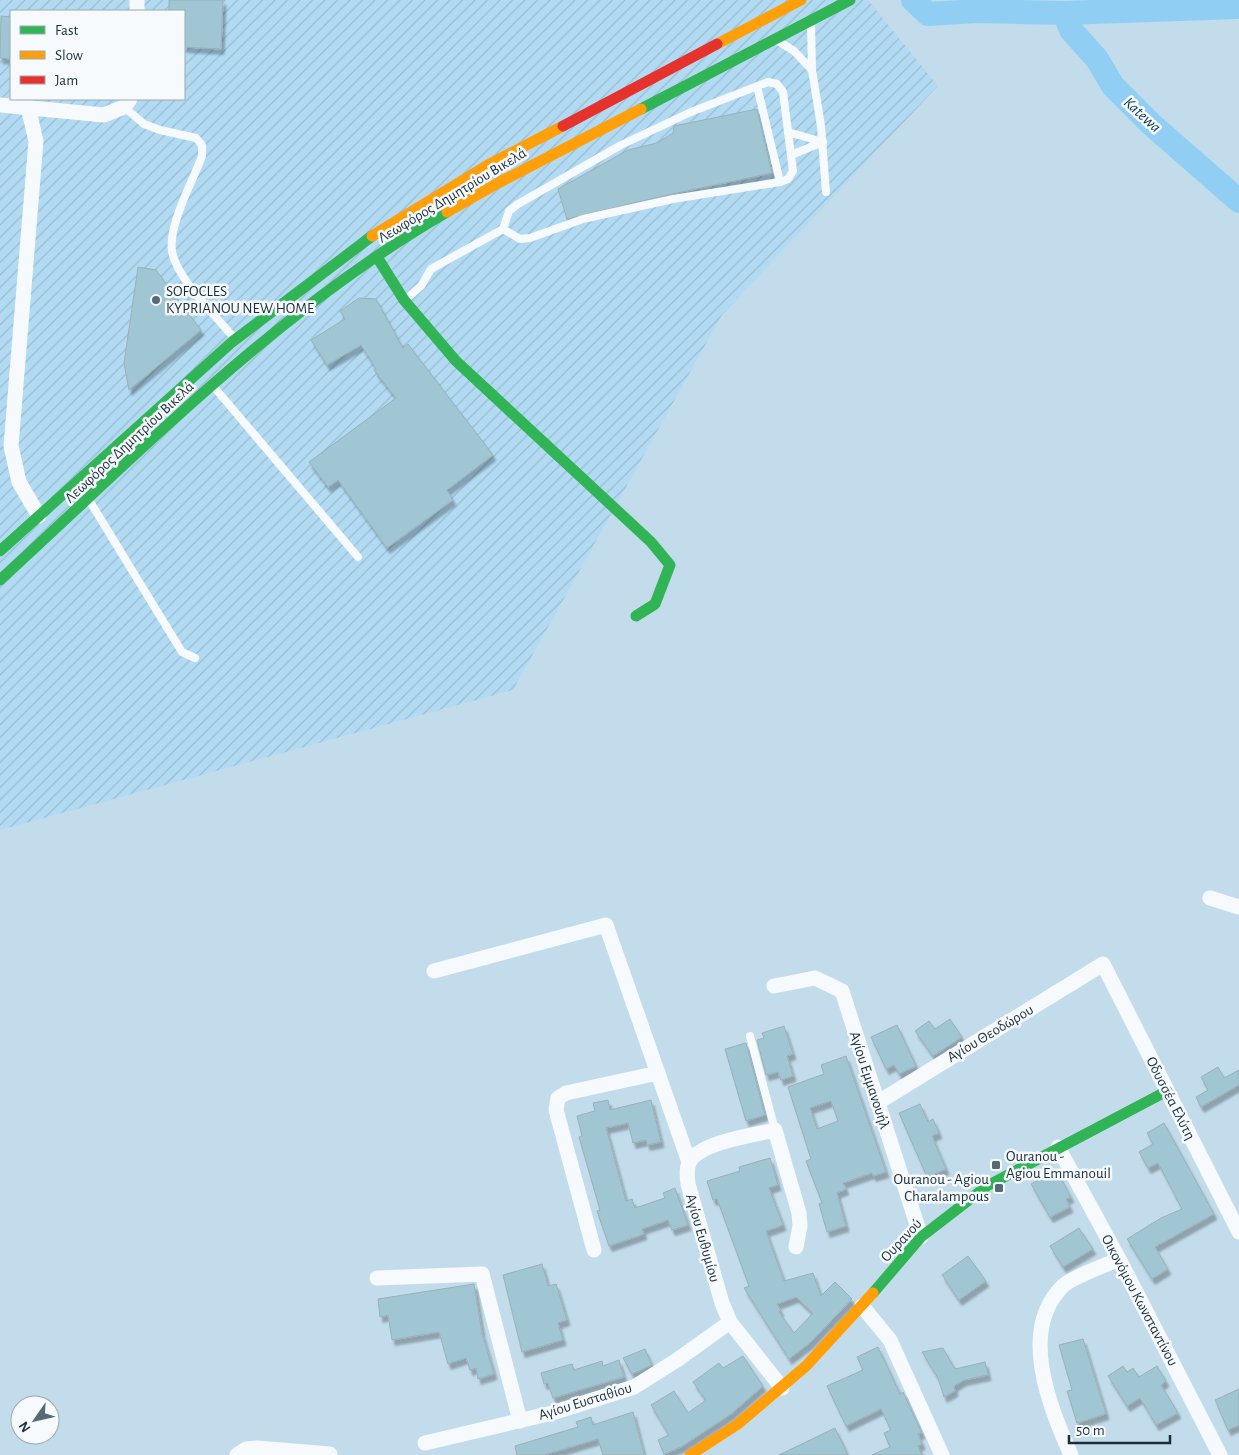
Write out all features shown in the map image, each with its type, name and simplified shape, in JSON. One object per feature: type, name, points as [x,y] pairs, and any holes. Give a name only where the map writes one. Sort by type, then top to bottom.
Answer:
[{"type":"main road","name":"Λεωφόρος Δημητρίου Βικελά","points":[[0,551],[236,339],[358,244],[404,214],[488,165],[801,0]]},
{"type":"main road","name":"Λεωφόρος Δημητρίου Βικελά","points":[[0,580],[213,385],[284,323],[377,257],[414,232],[498,182],[850,0]]},
{"type":"main road","points":[[377,257],[404,300],[456,361],[651,542],[670,565],[655,604],[636,616]]},
{"type":"main road","name":"Ουρανού","points":[[690,1455],[738,1424],[782,1388],[806,1366],[862,1306],[921,1237],[987,1186],[1167,1091]]},
{"type":"street","points":[[0,105],[104,116],[127,103]]},
{"type":"street","points":[[28,107],[36,141],[11,446],[19,482],[39,516]]},
{"type":"street","points":[[1210,898],[1239,908]]},
{"type":"street","name":"Αγίου Ευθυμίου","points":[[434,971],[606,925],[689,1162],[687,1171],[688,1184],[730,1322],[782,1388]]},
{"type":"street","name":"Οδυσσέα Ελύτη","points":[[1103,964],[1239,1232]]},
{"type":"street","name":"Αγίου Θεοδώρου","points":[[877,1102],[1103,964]]},
{"type":"street","name":"Αγίου Εμμανουήλ","points":[[774,986],[815,978],[842,991],[921,1237]]},
{"type":"street","points":[[594,1250],[556,1110],[558,1098],[566,1093],[658,1073]]},
{"type":"street","points":[[689,1162],[694,1156],[711,1146],[775,1130],[799,1213],[800,1226],[796,1247]]},
{"type":"street","name":"Οικονόμου Κωνσταντίνου","points":[[1058,1147],[1119,1259],[1220,1455]]},
{"type":"street","points":[[1071,1455],[1052,1413],[1040,1360],[1044,1311],[1064,1284],[1119,1259]]},
{"type":"street","points":[[377,1278],[482,1274],[520,1421]]},
{"type":"street","points":[[862,1306],[890,1340],[942,1455]]},
{"type":"street","name":"Αγίου Ευσταθίου","points":[[425,1443],[520,1421],[634,1387],[677,1360],[730,1322]]},
{"type":"street","points":[[237,1455],[246,1449],[257,1448],[330,1454]]},
{"type":"lane","points":[[811,20],[813,35],[812,70],[823,142],[826,192]]},
{"type":"lane","points":[[775,39],[794,51],[812,70]]},
{"type":"lane","points":[[404,300],[420,286],[431,269],[503,229],[510,211],[518,204],[621,145],[691,112],[768,82],[777,84],[783,92],[793,171],[788,178],[780,182],[655,203],[583,219],[530,238],[520,239],[503,229]]},
{"type":"lane","points":[[757,86],[780,182]]},
{"type":"lane","points":[[127,103],[144,124],[160,130],[196,138],[202,145],[202,156],[176,225],[172,253],[180,272],[236,339]]},
{"type":"lane","points":[[788,132],[823,142]]},
{"type":"lane","points":[[791,155],[823,142]]},
{"type":"lane","points":[[213,385],[358,557]]},
{"type":"lane","points":[[89,500],[182,652],[195,658]]},
{"type":"lane","points":[[750,1036],[775,1130]]},
{"type":"shaded area","points":[[0,0],[868,0],[938,86],[722,315],[513,690],[0,830]]},
{"type":"building","points":[[169,0],[223,0],[221,49],[185,47],[185,10],[169,10]]},
{"type":"building","points":[[1,16],[10,17],[10,59],[0,58]]},
{"type":"building","points":[[757,109],[772,173],[567,219],[558,189],[628,150],[657,143],[673,133],[674,126]]},
{"type":"building","name":"SOFOCLES KYPRIANOU NEW HOME","points":[[138,267],[156,270],[201,330],[129,390],[124,363]]},
{"type":"building","points":[[359,298],[376,299],[403,348],[408,344],[493,455],[447,490],[453,500],[387,548],[338,480],[328,487],[309,462],[396,398],[374,370],[376,369],[361,345],[327,365],[311,340],[345,319],[340,311]]},
{"type":"building","points":[[950,1019],[962,1037],[933,1056],[915,1031],[929,1021],[935,1029]]},
{"type":"building","points":[[897,1025],[916,1066],[899,1074],[894,1065],[886,1069],[871,1037]]},
{"type":"building","points":[[784,1026],[793,1054],[787,1056],[793,1076],[781,1080],[778,1072],[766,1075],[757,1040],[764,1038],[762,1033]]},
{"type":"building","points":[[746,1043],[765,1115],[746,1121],[725,1049]]},
{"type":"building","points":[[846,1056],[886,1172],[873,1176],[872,1173],[843,1183],[846,1189],[837,1193],[846,1226],[827,1232],[819,1204],[822,1203],[806,1161],[811,1159],[788,1087],[824,1074],[821,1065]],"holes":[[[831,1101],[838,1121],[817,1129],[810,1108]]]},
{"type":"building","points":[[1218,1067],[1224,1078],[1239,1070],[1239,1085],[1201,1107],[1196,1097],[1208,1090],[1201,1077]]},
{"type":"building","points":[[608,1100],[610,1110],[651,1100],[661,1142],[647,1145],[646,1140],[633,1143],[628,1123],[606,1128],[626,1201],[632,1199],[635,1208],[665,1198],[663,1193],[675,1188],[688,1225],[672,1230],[668,1220],[642,1229],[644,1234],[609,1246],[597,1211],[600,1210],[579,1137],[582,1136],[577,1116],[595,1111],[593,1103]]},
{"type":"building","points":[[920,1104],[928,1122],[933,1119],[939,1133],[932,1136],[946,1169],[927,1177],[899,1113]]},
{"type":"building","points":[[1164,1123],[1214,1214],[1155,1247],[1168,1269],[1152,1279],[1127,1239],[1161,1218],[1182,1209],[1158,1163],[1148,1168],[1139,1152],[1153,1144],[1147,1133]]},
{"type":"building","points":[[770,1158],[778,1185],[769,1188],[783,1225],[766,1231],[784,1281],[813,1273],[821,1296],[835,1282],[852,1299],[810,1343],[789,1359],[744,1288],[749,1286],[717,1199],[713,1200],[707,1181],[740,1171],[739,1167]],"holes":[[[796,1297],[813,1313],[794,1333],[779,1312],[781,1311],[777,1304]]]},
{"type":"building","points":[[1059,1175],[1071,1197],[1066,1199],[1070,1207],[1050,1217],[1031,1184],[1046,1176],[1049,1181]]},
{"type":"building","points":[[1079,1228],[1093,1249],[1063,1267],[1050,1246]]},
{"type":"building","points":[[968,1256],[986,1281],[959,1300],[942,1275]]},
{"type":"building","points":[[542,1264],[548,1286],[556,1284],[567,1320],[558,1323],[563,1340],[522,1352],[503,1275]]},
{"type":"building","points":[[474,1284],[482,1333],[494,1374],[478,1379],[476,1368],[470,1370],[466,1358],[448,1364],[439,1332],[392,1340],[388,1315],[380,1317],[378,1299]]},
{"type":"building","points":[[1083,1339],[1106,1414],[1077,1423],[1067,1391],[1072,1390],[1059,1345]]},
{"type":"building","points":[[878,1347],[900,1394],[903,1392],[922,1433],[918,1434],[922,1444],[918,1446],[922,1455],[872,1455],[890,1447],[884,1433],[891,1430],[881,1409],[846,1426],[827,1386],[863,1370],[857,1357]]},
{"type":"building","points":[[943,1348],[955,1369],[985,1362],[988,1375],[964,1380],[954,1386],[955,1391],[944,1397],[938,1378],[922,1352]]},
{"type":"building","points":[[645,1349],[652,1365],[632,1374],[623,1358]]},
{"type":"building","points":[[743,1356],[763,1386],[731,1414],[681,1447],[664,1454],[658,1440],[669,1435],[651,1405],[674,1391],[688,1413],[706,1400],[693,1382],[719,1363],[723,1368]]},
{"type":"building","points":[[619,1360],[624,1377],[553,1398],[548,1383],[544,1384],[541,1373],[572,1364],[574,1370],[602,1361],[603,1366]]},
{"type":"building","points":[[1123,1366],[1127,1372],[1133,1368],[1139,1377],[1157,1366],[1166,1381],[1161,1385],[1178,1413],[1156,1425],[1140,1398],[1127,1406],[1108,1376]]},
{"type":"building","points":[[1239,1389],[1239,1425],[1228,1430],[1215,1400]]},
{"type":"building","points":[[633,1412],[644,1455],[603,1455],[598,1439],[544,1455],[517,1455],[515,1446],[578,1427],[576,1422],[591,1417],[593,1425]]},
{"type":"building","points":[[835,1428],[848,1455],[779,1455]]},
{"type":"waterway","points":[[913,0],[928,14],[977,11],[1064,13],[1239,7]]},
{"type":"waterway","name":"Katewa","points":[[1064,13],[1071,30],[1097,59],[1113,86],[1151,124],[1239,201]]},
{"type":"traffic: fast","points":[[641,109],[850,0]]},
{"type":"traffic: fast","points":[[0,580],[160,432],[269,337],[326,292],[385,250],[447,212]]},
{"type":"traffic: fast","points":[[0,551],[232,342],[372,236]]},
{"type":"traffic: fast","points":[[377,257],[404,300],[456,361],[651,542],[670,565],[655,604],[636,616]]},
{"type":"traffic: fast","points":[[873,1293],[921,1237],[987,1186],[1167,1091]]},
{"type":"traffic: slow","points":[[717,44],[801,0]]},
{"type":"traffic: slow","points":[[447,212],[498,183],[641,109]]},
{"type":"traffic: slow","points":[[372,236],[488,165],[563,126]]},
{"type":"traffic: slow","points":[[690,1455],[738,1424],[806,1366],[873,1293]]},
{"type":"traffic: jam","points":[[563,126],[717,44]]},
{"type":"place","name":"SOFOCLES KYPRIANOU NEW HOME","points":[[156,300]]},
{"type":"place","name":"Ouranou - Agiou Emmanouil","points":[[996,1165]]},
{"type":"place","name":"Ouranou - Agiou Charalampous","points":[[999,1188]]}]
